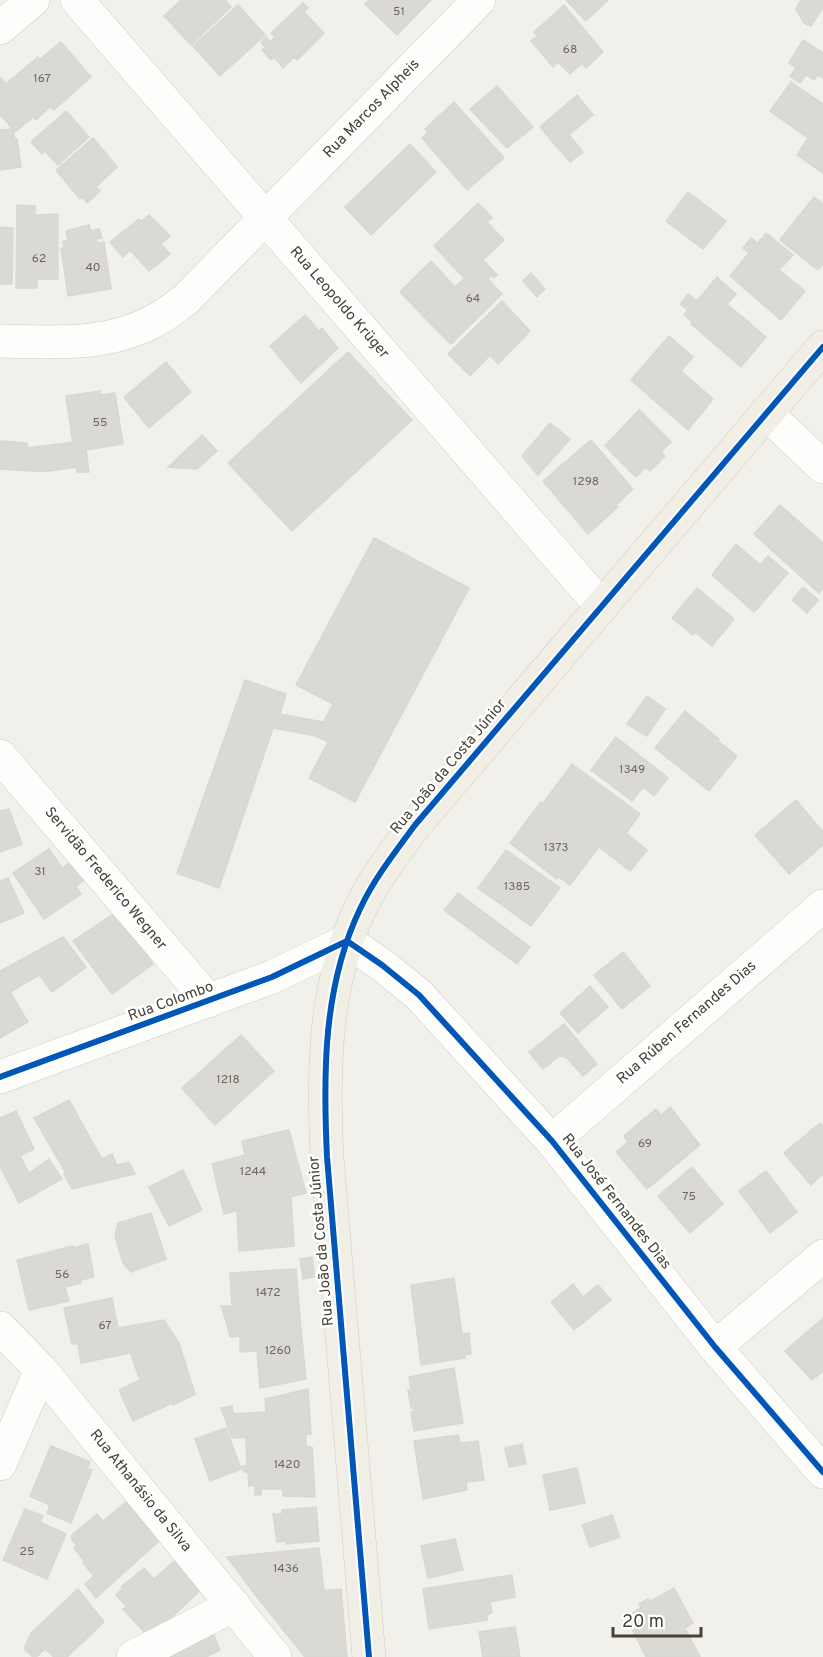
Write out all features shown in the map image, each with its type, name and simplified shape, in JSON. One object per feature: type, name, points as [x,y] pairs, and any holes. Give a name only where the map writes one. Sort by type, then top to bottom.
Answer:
[{"type":"main road","name":"Rua João da Costa Júnior","points":[[369,1657],[324,1102],[325,1057],[331,1003],[346,941],[381,871],[415,825],[823,347]]},
{"type":"street","points":[[0,28],[33,0]]},
{"type":"street","name":"Rua Leopoldo Krüger","points":[[77,0],[601,606]]},
{"type":"street","name":"Rua Marcos Alpheis","points":[[0,340],[75,343],[123,334],[155,321],[185,300],[479,0]]},
{"type":"street","points":[[766,413],[823,467]]},
{"type":"street","name":"Servidão Frederico Wegner","points":[[0,756],[209,1001]]},
{"type":"street","name":"Rua Rúben Fernandes Dias","points":[[552,1141],[823,906]]},
{"type":"street","name":"Rua Colombo","points":[[0,1077],[280,974],[346,941]]},
{"type":"street","name":"Rua José Fernandes Dias","points":[[346,941],[382,965],[419,995],[552,1141],[715,1347],[823,1472]]},
{"type":"street","points":[[715,1347],[823,1256]]},
{"type":"street","name":"Rua Athanásio da Silva","points":[[0,1328],[41,1370],[275,1657]]},
{"type":"street","points":[[0,1464],[41,1370]]},
{"type":"street","points":[[133,1657],[234,1605]]},
{"type":"building","points":[[181,0],[225,0],[231,7],[191,45],[164,16]]},
{"type":"building","points":[[369,0],[431,0],[397,35],[365,4]]},
{"type":"building","points":[[566,0],[608,0],[586,21]]},
{"type":"building","points":[[801,0],[823,0],[823,7],[811,26],[804,23],[796,9]]},
{"type":"building","points":[[303,3],[308,8],[304,12],[324,33],[297,60],[294,57],[283,68],[274,57],[271,60],[262,50],[265,47],[261,42],[266,37],[270,42],[275,37],[271,33]]},
{"type":"building","points":[[238,5],[265,35],[220,76],[193,46]]},
{"type":"building","points":[[564,5],[603,52],[586,68],[582,63],[570,74],[558,62],[553,67],[531,41],[537,36],[534,32]]},
{"type":"building","points":[[803,40],[823,53],[823,78],[818,75],[814,80],[789,63]]},
{"type":"building","points":[[61,42],[91,77],[54,110],[51,106],[36,120],[33,117],[15,132],[0,114],[0,77],[6,84],[38,57],[39,60]]},
{"type":"building","points":[[796,68],[806,75],[800,83],[790,76]]},
{"type":"building","points":[[791,82],[823,104],[823,173],[797,155],[808,138],[770,111]]},
{"type":"building","points":[[497,86],[533,127],[507,148],[470,109]]},
{"type":"building","points":[[577,95],[593,115],[569,135],[583,152],[570,162],[540,127]]},
{"type":"building","points":[[454,102],[504,158],[467,190],[422,138],[428,132],[425,129]]},
{"type":"building","points":[[66,111],[89,137],[58,165],[45,151],[42,154],[31,142]]},
{"type":"building","points":[[12,129],[17,139],[21,167],[0,170],[0,130]]},
{"type":"building","points":[[93,138],[117,167],[96,187],[100,191],[87,203],[82,197],[80,199],[56,170]]},
{"type":"building","points":[[410,144],[436,172],[371,235],[345,207]]},
{"type":"building","points":[[688,192],[726,221],[703,249],[666,221]]},
{"type":"building","points":[[814,197],[823,204],[823,264],[818,270],[780,240]]},
{"type":"building","points":[[478,203],[492,218],[487,222],[504,240],[464,278],[434,246]]},
{"type":"building","points":[[17,205],[35,206],[35,215],[58,214],[58,279],[37,279],[37,288],[16,288]]},
{"type":"building","points":[[149,215],[170,236],[161,244],[170,254],[149,271],[130,250],[123,257],[110,242],[139,219],[141,221]]},
{"type":"building","points":[[89,225],[91,231],[99,229],[102,238],[96,239],[97,243],[104,242],[111,289],[68,296],[61,248],[64,248],[63,241],[68,240],[66,231]]},
{"type":"building","points":[[0,227],[13,228],[12,284],[0,284]]},
{"type":"building","points":[[766,233],[793,255],[779,270],[805,291],[781,320],[730,276],[749,253],[743,248],[751,238],[758,243]]},
{"type":"building","points":[[483,260],[497,275],[494,278],[491,275],[488,279],[502,294],[451,344],[424,317]]},
{"type":"building","points":[[431,261],[455,287],[424,317],[400,292]]},
{"type":"building","points":[[531,273],[545,289],[537,297],[523,281]]},
{"type":"building","points":[[717,277],[736,294],[727,304],[766,337],[741,367],[691,324],[693,323],[684,315],[688,310],[680,304],[688,294],[697,301]]},
{"type":"building","points":[[502,301],[530,331],[498,364],[490,355],[470,376],[448,354]]},
{"type":"building","points":[[305,315],[319,331],[322,328],[338,348],[301,383],[270,346]]},
{"type":"building","points":[[669,336],[693,357],[681,371],[713,399],[688,430],[631,380]]},
{"type":"building","points":[[348,352],[412,420],[292,531],[228,463]]},
{"type":"building","points":[[166,362],[191,392],[149,428],[124,397]]},
{"type":"building","points":[[100,391],[100,395],[115,393],[123,444],[86,450],[89,472],[77,472],[66,396]]},
{"type":"building","points":[[639,410],[671,442],[661,452],[665,456],[650,471],[646,467],[636,477],[605,446]]},
{"type":"building","points":[[550,423],[570,439],[538,475],[522,456]]},
{"type":"building","points":[[202,435],[217,451],[197,469],[168,467]]},
{"type":"building","points":[[591,440],[633,489],[616,505],[618,507],[588,534],[543,481]]},
{"type":"building","points":[[0,441],[27,443],[32,471],[0,469]]},
{"type":"building","points":[[73,442],[77,467],[32,471],[28,448]]},
{"type":"building","points":[[780,505],[823,543],[823,588],[819,593],[754,534]]},
{"type":"building","points":[[374,538],[469,588],[355,802],[309,778],[328,742],[316,736],[333,704],[296,685]]},
{"type":"building","points":[[736,544],[760,565],[768,556],[788,573],[754,612],[712,575]]},
{"type":"building","points":[[803,587],[818,600],[807,613],[792,600]]},
{"type":"building","points":[[697,588],[734,619],[712,646],[695,632],[693,635],[672,618]]},
{"type":"building","points":[[245,680],[286,694],[280,714],[323,722],[316,736],[273,728],[219,888],[177,873]]},
{"type":"building","points":[[647,696],[665,709],[647,736],[627,724]]},
{"type":"building","points":[[685,711],[737,756],[709,791],[655,748]]},
{"type":"building","points":[[616,737],[668,778],[654,796],[643,787],[632,801],[591,770]]},
{"type":"building","points":[[572,764],[640,814],[626,833],[647,850],[630,871],[543,803]]},
{"type":"building","points":[[796,800],[823,832],[823,845],[789,874],[755,835]]},
{"type":"building","points":[[541,802],[599,847],[570,885],[559,877],[557,879],[510,843]]},
{"type":"building","points":[[9,809],[22,844],[0,852],[0,811]]},
{"type":"building","points":[[49,849],[62,868],[72,861],[85,880],[76,886],[81,894],[44,919],[13,873]]},
{"type":"building","points":[[506,850],[560,888],[531,926],[478,888]]},
{"type":"building","points":[[8,878],[24,913],[0,923],[0,881]]},
{"type":"building","points":[[458,893],[530,947],[517,964],[444,910]]},
{"type":"building","points":[[116,912],[153,964],[112,994],[73,941]]},
{"type":"building","points":[[63,937],[86,967],[52,992],[26,957]]},
{"type":"building","points":[[623,952],[650,986],[622,1009],[594,975]]},
{"type":"building","points":[[26,957],[39,975],[10,992],[28,1022],[0,1038],[0,971]]},
{"type":"building","points":[[590,986],[608,1007],[578,1033],[560,1013]]},
{"type":"building","points":[[564,1024],[597,1064],[583,1076],[566,1057],[559,1056],[543,1069],[529,1052]]},
{"type":"building","points":[[241,1035],[274,1071],[215,1125],[182,1088]]},
{"type":"building","points":[[69,1100],[102,1159],[112,1154],[117,1165],[129,1162],[135,1174],[72,1189],[64,1174],[66,1173],[34,1118]]},
{"type":"building","points":[[670,1107],[700,1145],[647,1189],[616,1152],[628,1142],[624,1136],[656,1109],[661,1115]]},
{"type":"building","points":[[16,1111],[34,1149],[20,1156],[29,1173],[49,1159],[62,1179],[19,1203],[0,1166],[0,1118]]},
{"type":"building","points":[[820,1123],[823,1127],[823,1174],[811,1185],[784,1153]]},
{"type":"building","points":[[289,1130],[306,1193],[224,1214],[212,1164],[245,1155],[242,1141]]},
{"type":"building","points":[[692,1167],[723,1204],[690,1233],[658,1196]]},
{"type":"building","points":[[183,1170],[202,1210],[169,1226],[149,1187]]},
{"type":"building","points":[[766,1171],[797,1212],[770,1233],[739,1191]]},
{"type":"building","points":[[291,1197],[294,1246],[239,1251],[237,1211]]},
{"type":"building","points":[[151,1213],[166,1259],[131,1272],[123,1263],[115,1236],[118,1223]]},
{"type":"building","points":[[88,1244],[94,1277],[65,1287],[69,1301],[29,1310],[17,1260]]},
{"type":"building","points":[[312,1257],[315,1277],[303,1279],[300,1259]]},
{"type":"building","points":[[296,1269],[300,1318],[227,1324],[221,1306],[232,1306],[230,1273]]},
{"type":"building","points":[[454,1278],[462,1334],[469,1333],[471,1354],[465,1355],[465,1358],[421,1365],[411,1285]]},
{"type":"building","points":[[573,1284],[583,1297],[598,1285],[611,1300],[574,1330],[551,1302]]},
{"type":"building","points":[[112,1298],[118,1328],[164,1320],[179,1343],[81,1363],[78,1344],[72,1344],[64,1308]]},
{"type":"building","points":[[300,1318],[306,1379],[260,1388],[257,1351],[240,1352],[240,1336],[230,1337],[227,1324]]},
{"type":"building","points":[[823,1318],[823,1371],[812,1380],[785,1351]]},
{"type":"building","points":[[179,1343],[195,1394],[133,1421],[119,1390],[140,1380],[130,1352]]},
{"type":"building","points":[[454,1368],[463,1423],[414,1431],[411,1412],[414,1408],[411,1408],[408,1390],[411,1390],[409,1377]]},
{"type":"building","points":[[308,1389],[311,1434],[232,1438],[221,1408],[232,1406],[233,1414],[266,1412],[265,1399]]},
{"type":"building","points":[[226,1428],[241,1469],[210,1481],[195,1439]]},
{"type":"building","points":[[306,1435],[306,1447],[312,1447],[315,1497],[283,1496],[283,1489],[261,1489],[261,1495],[255,1495],[255,1485],[249,1486],[248,1472],[244,1472],[242,1466],[247,1466],[246,1438]]},
{"type":"building","points":[[458,1435],[460,1443],[478,1441],[484,1480],[466,1482],[467,1490],[423,1499],[414,1441]]},
{"type":"building","points":[[522,1444],[526,1464],[509,1467],[505,1448]]},
{"type":"building","points":[[51,1446],[90,1462],[87,1469],[92,1470],[71,1523],[47,1513],[50,1505],[30,1496]]},
{"type":"building","points":[[577,1468],[585,1503],[550,1510],[543,1475]]},
{"type":"building","points":[[126,1502],[159,1541],[96,1598],[85,1584],[94,1576],[83,1563],[85,1562],[74,1548],[77,1546],[71,1538],[97,1514],[103,1521]]},
{"type":"building","points":[[316,1507],[319,1541],[286,1544],[286,1541],[277,1542],[273,1514],[282,1514],[282,1510]]},
{"type":"building","points":[[25,1509],[43,1516],[40,1522],[66,1534],[47,1579],[3,1560]]},
{"type":"building","points":[[612,1515],[620,1537],[590,1547],[582,1525]]},
{"type":"building","points":[[455,1539],[463,1570],[428,1578],[421,1546]]},
{"type":"building","points":[[319,1548],[324,1591],[257,1597],[227,1557]]},
{"type":"building","points":[[181,1555],[204,1587],[160,1628],[146,1634],[123,1609],[127,1607],[116,1595],[123,1588],[121,1587],[144,1568],[154,1579]]},
{"type":"building","points":[[512,1575],[515,1597],[490,1602],[492,1613],[487,1615],[487,1620],[429,1629],[423,1589]]},
{"type":"building","points":[[674,1588],[693,1623],[685,1628],[700,1657],[646,1657],[626,1617],[641,1608],[639,1604],[648,1599],[649,1602]]},
{"type":"building","points":[[78,1589],[104,1622],[67,1657],[54,1657],[45,1649],[33,1657],[24,1649],[31,1633]]},
{"type":"building","points":[[341,1589],[347,1657],[305,1657],[257,1597]]},
{"type":"building","points":[[515,1627],[520,1657],[483,1657],[479,1632]]},
{"type":"building","points":[[211,1629],[220,1650],[206,1657],[170,1657],[167,1652]]},
{"type":"cycle path","points":[[369,1657],[327,1157],[325,1094],[332,1000],[348,939],[372,887],[415,825],[823,347]]},
{"type":"cycle path","points":[[347,941],[382,965],[419,995],[552,1141],[715,1347],[823,1472]]},
{"type":"cycle path","points":[[0,1077],[272,977],[347,941]]}]
